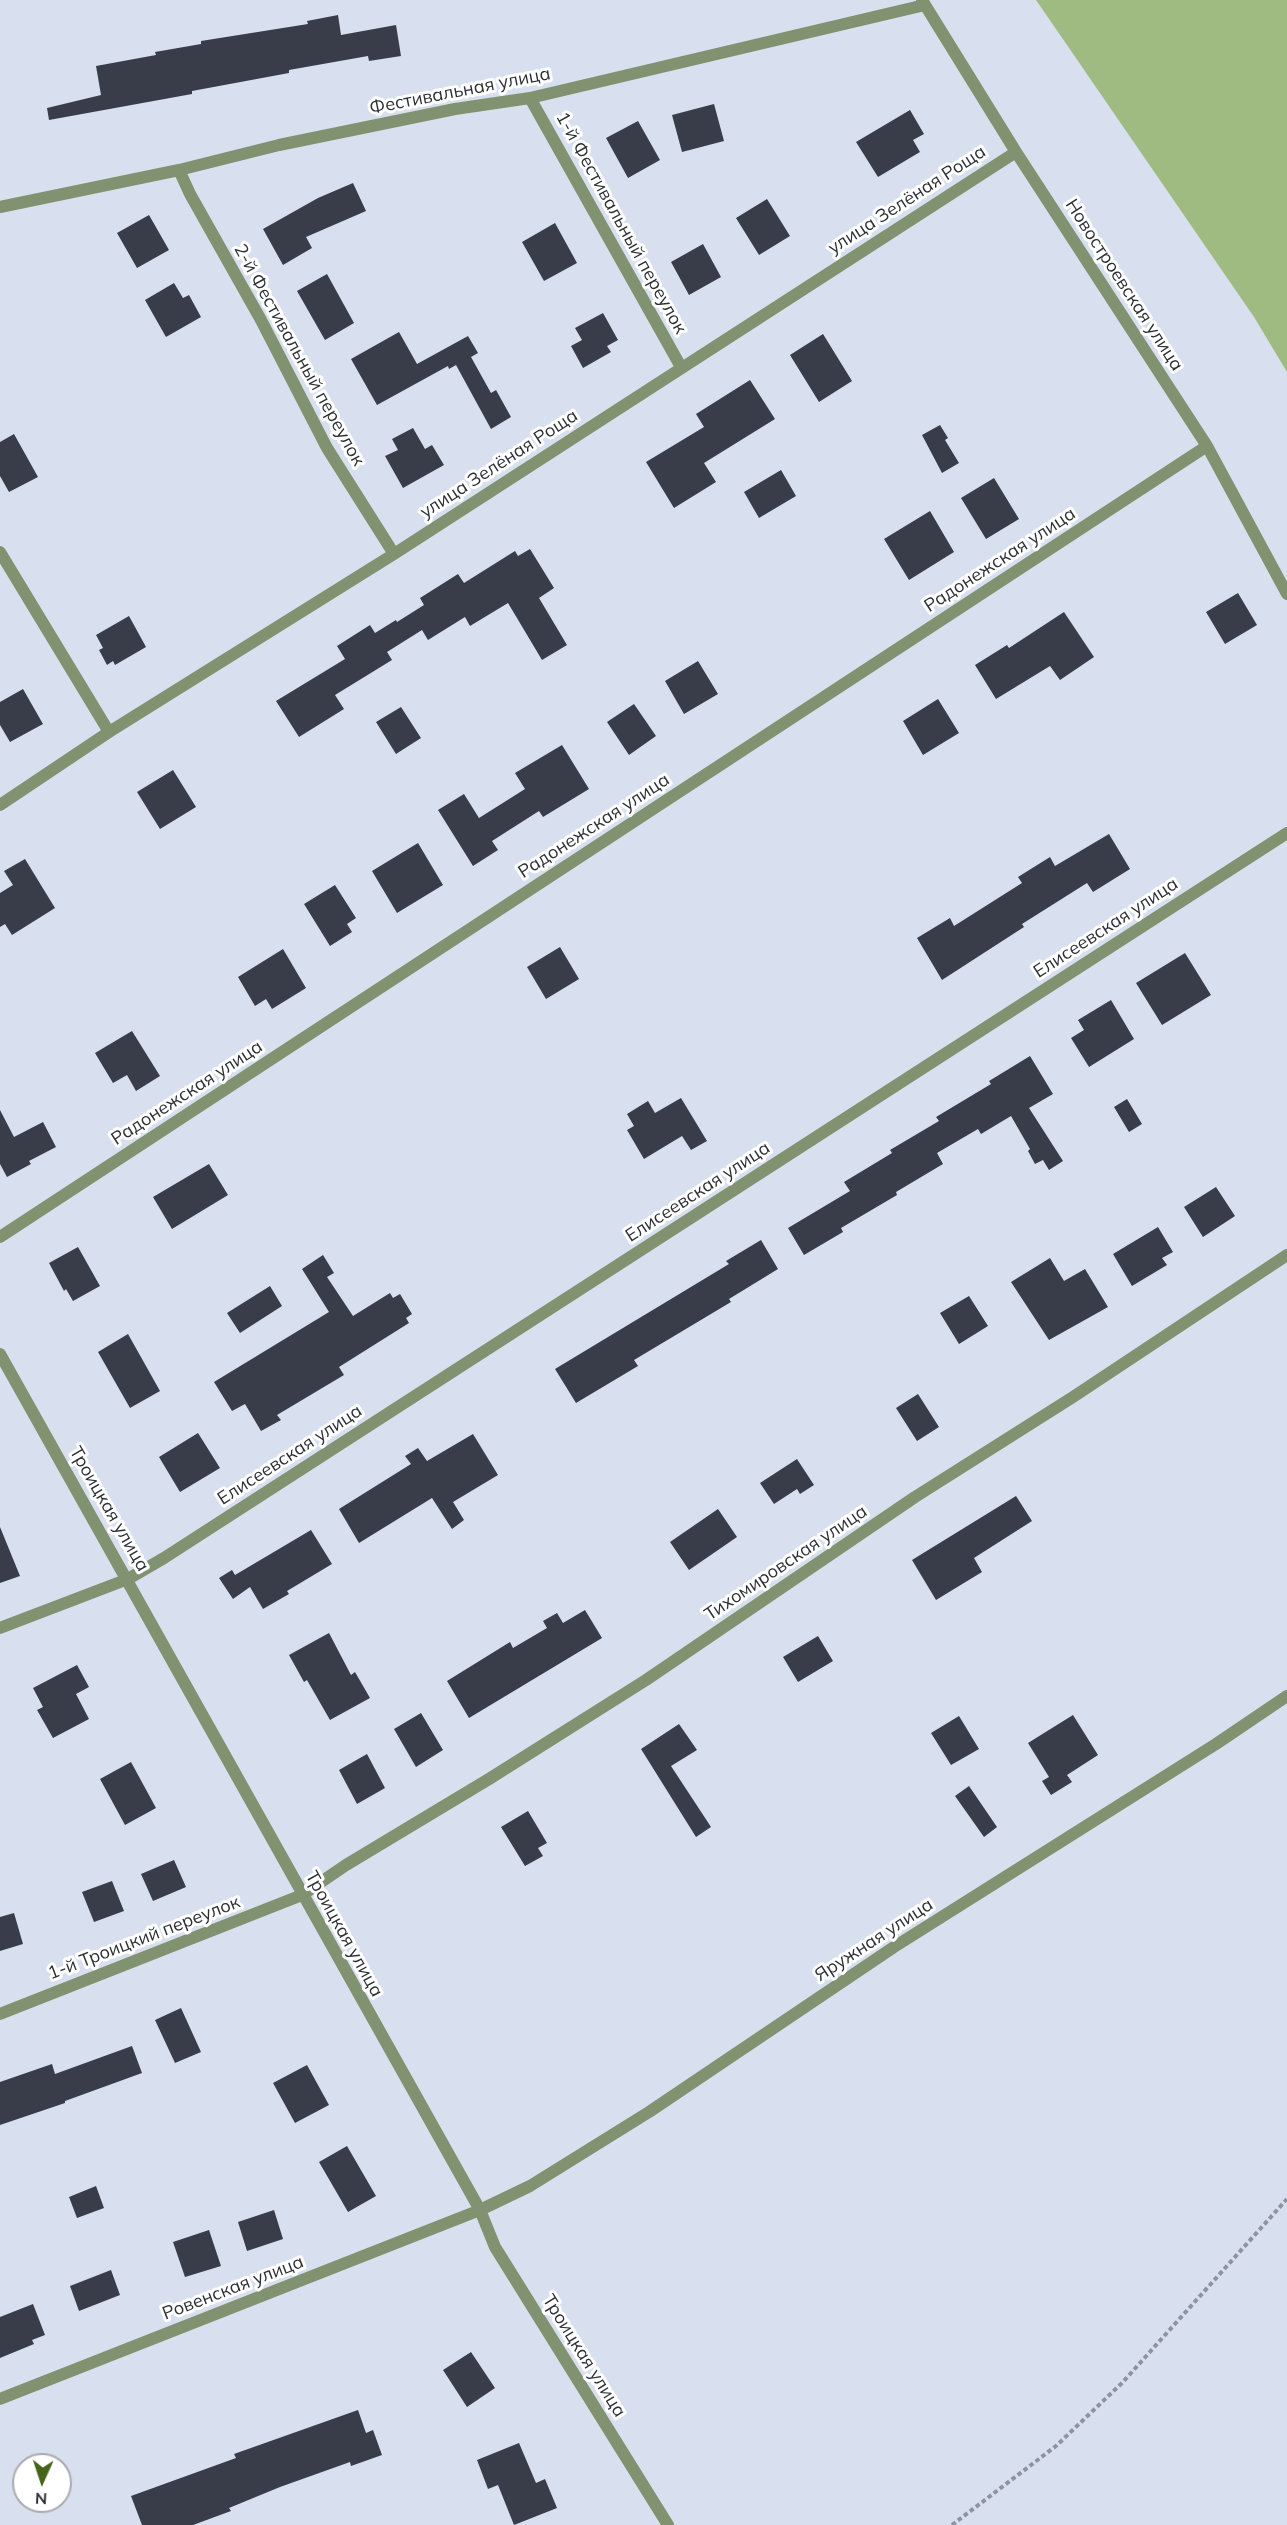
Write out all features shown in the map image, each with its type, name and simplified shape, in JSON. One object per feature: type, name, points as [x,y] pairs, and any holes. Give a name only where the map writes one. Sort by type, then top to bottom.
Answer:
[{"type":"street","name":"Фестивальная улица","points":[[0,207],[179,170],[279,145],[455,109],[530,98],[924,3]]},
{"type":"street","name":"Новостроевская улица","points":[[924,3],[1016,152],[1207,446],[1287,594]]},
{"type":"street","name":"1-й Фестивальный переулок","points":[[530,98],[681,367]]},
{"type":"street","name":"улица Зелёная Роща","points":[[0,805],[109,732],[394,555],[1016,152]]},
{"type":"street","name":"2-й Фестивальный переулок","points":[[179,170],[190,194],[261,320],[327,448],[394,555]]},
{"type":"street","name":"Радонежская улица","points":[[0,1237],[1207,446]]},
{"type":"street","points":[[0,552],[109,732]]},
{"type":"street","name":"Елисеевская улица","points":[[0,1628],[128,1579],[1287,833]]},
{"type":"street","name":"Тихомировская улица","points":[[302,1895],[346,1865],[489,1779],[646,1680],[915,1497],[1073,1397],[1287,1255]]},
{"type":"street","name":"Троицкая улица","points":[[0,1354],[480,2210],[495,2247],[668,2525]]},
{"type":"street","name":"Яружная улица","points":[[480,2210],[530,2186],[649,2112],[894,1947],[1216,1744],[1287,1696]]},
{"type":"street","name":"1-й Троицкий переулок","points":[[0,2014],[302,1895]]},
{"type":"street","name":"Ровенская улица","points":[[0,2399],[480,2210]]},
{"type":"path","points":[[952,2525],[1056,2446],[1122,2383],[1287,2199]]},
{"type":"green space","points":[[1036,0],[1287,0],[1287,372],[1254,317]]},
{"type":"building","points":[[338,15],[341,35],[396,25],[401,56],[369,61],[368,56],[289,70],[289,73],[192,91],[192,94],[49,120],[47,108],[101,95],[96,66],[156,55],[155,52],[201,44],[201,41],[308,24],[307,21]]},
{"type":"building","points":[[714,104],[724,141],[682,152],[672,115]]},
{"type":"building","points":[[910,110],[924,134],[913,140],[920,152],[878,177],[856,142]]},
{"type":"building","points":[[638,121],[660,160],[628,178],[606,138]]},
{"type":"building","points":[[353,183],[366,211],[306,237],[312,248],[283,265],[263,229],[318,198]]},
{"type":"building","points":[[767,199],[790,236],[759,255],[736,218]]},
{"type":"building","points":[[149,215],[169,250],[137,268],[117,233]]},
{"type":"building","points":[[555,223],[577,263],[544,281],[522,242]]},
{"type":"building","points":[[703,244],[721,277],[689,295],[671,262]]},
{"type":"building","points":[[327,274],[354,323],[325,340],[297,291]]},
{"type":"building","points":[[174,283],[183,298],[189,295],[201,317],[166,337],[145,300]]},
{"type":"building","points":[[603,313],[618,340],[607,346],[611,352],[583,368],[571,346],[582,340],[575,328]]},
{"type":"building","points":[[399,332],[417,364],[468,336],[478,353],[471,357],[491,393],[496,390],[511,417],[491,429],[456,365],[449,369],[448,366],[377,405],[351,359]]},
{"type":"building","points":[[823,334],[852,381],[819,402],[790,355]]},
{"type":"building","points":[[750,380],[775,419],[704,463],[716,482],[674,508],[646,462],[704,427],[696,414]]},
{"type":"building","points":[[940,425],[948,438],[945,440],[959,463],[942,473],[922,435]]},
{"type":"building","points":[[413,428],[425,449],[432,445],[444,465],[403,488],[385,456],[398,450],[392,439]]},
{"type":"building","points":[[14,434],[38,477],[9,492],[0,476],[0,442]]},
{"type":"building","points":[[781,470],[796,496],[759,518],[744,492]]},
{"type":"building","points":[[994,478],[1019,519],[986,539],[961,498]]},
{"type":"building","points":[[930,511],[954,552],[909,580],[884,539]]},
{"type":"building","points":[[530,549],[554,588],[539,598],[567,645],[542,660],[508,603],[470,626],[465,617],[428,640],[422,630],[387,652],[392,660],[335,695],[344,709],[299,737],[276,701],[345,659],[337,646],[370,625],[375,633],[396,620],[397,622],[424,605],[420,598],[458,574],[464,583],[515,551],[518,556]]},
{"type":"building","points":[[1238,593],[1257,625],[1225,644],[1206,612]]},
{"type":"building","points":[[1064,612],[1094,657],[1060,680],[1050,666],[996,699],[975,665],[1007,645],[1009,648]]},
{"type":"building","points":[[129,616],[146,647],[115,665],[113,661],[107,665],[99,650],[103,648],[96,635]]},
{"type":"building","points":[[698,661],[718,694],[684,714],[665,681]]},
{"type":"building","points":[[23,689],[43,724],[10,742],[0,725],[0,702]]},
{"type":"building","points":[[938,699],[959,733],[923,755],[903,721]]},
{"type":"building","points":[[634,704],[656,736],[629,755],[607,722]]},
{"type":"building","points":[[401,707],[421,738],[396,754],[376,722]]},
{"type":"building","points":[[562,745],[589,789],[543,817],[539,811],[492,841],[498,850],[473,866],[438,810],[464,794],[479,818],[525,789],[515,773]]},
{"type":"building","points":[[173,770],[196,807],[160,829],[137,792]]},
{"type":"building","points":[[1109,834],[1130,869],[1093,892],[1087,883],[1022,924],[1024,927],[942,980],[917,938],[950,918],[954,926],[1022,883],[1018,877],[1050,857],[1055,866]]},
{"type":"building","points":[[418,843],[443,885],[397,913],[372,871]]},
{"type":"building","points":[[25,859],[55,908],[12,935],[5,924],[0,927],[0,893],[13,885],[4,871]]},
{"type":"building","points":[[335,885],[356,918],[347,924],[352,932],[330,946],[304,904]]},
{"type":"building","points":[[560,947],[579,979],[546,999],[527,967]]},
{"type":"building","points":[[283,949],[306,988],[272,1009],[266,999],[255,1006],[238,977]]},
{"type":"building","points":[[1185,953],[1211,995],[1162,1025],[1136,983]]},
{"type":"building","points":[[1111,1000],[1134,1039],[1089,1067],[1071,1038],[1084,1030],[1078,1020]]},
{"type":"building","points":[[132,1031],[160,1076],[136,1091],[127,1075],[113,1083],[95,1053]]},
{"type":"building","points":[[1030,1056],[1053,1094],[1029,1108],[1063,1161],[1049,1170],[1043,1160],[1035,1164],[1028,1151],[1030,1149],[1011,1116],[981,1134],[978,1129],[937,1153],[943,1164],[896,1192],[897,1195],[841,1228],[843,1232],[804,1255],[788,1228],[850,1191],[844,1182],[892,1153],[890,1150],[939,1121],[936,1117],[991,1084],[989,1081]]},
{"type":"building","points":[[681,1098],[707,1141],[691,1150],[682,1136],[644,1159],[627,1130],[634,1126],[627,1114],[648,1101],[655,1113]]},
{"type":"building","points":[[1127,1099],[1142,1124],[1129,1132],[1114,1107]]},
{"type":"building","points":[[0,1110],[14,1137],[43,1122],[56,1147],[29,1161],[31,1164],[7,1177],[0,1164]]},
{"type":"building","points":[[209,1164],[228,1195],[172,1229],[153,1197]]},
{"type":"building","points":[[1216,1187],[1235,1216],[1203,1237],[1184,1207]]},
{"type":"building","points":[[1158,1227],[1173,1252],[1162,1258],[1167,1265],[1132,1286],[1113,1254]]},
{"type":"building","points":[[761,1240],[778,1269],[729,1299],[731,1302],[634,1360],[638,1366],[576,1403],[555,1369],[729,1264],[726,1261]]},
{"type":"building","points":[[78,1247],[100,1286],[73,1301],[66,1289],[64,1291],[49,1263]]},
{"type":"building","points":[[323,1255],[334,1273],[327,1277],[353,1316],[390,1293],[393,1298],[400,1294],[412,1314],[406,1318],[409,1323],[339,1367],[344,1375],[277,1415],[281,1420],[261,1431],[245,1404],[232,1411],[214,1382],[329,1312],[302,1269]]},
{"type":"building","points":[[1050,1258],[1064,1281],[1085,1269],[1108,1307],[1049,1340],[1011,1282]]},
{"type":"building","points":[[270,1286],[282,1306],[240,1333],[227,1313]]},
{"type":"building","points":[[969,1296],[988,1326],[959,1344],[940,1313]]},
{"type":"building","points":[[128,1334],[160,1391],[130,1408],[98,1352]]},
{"type":"building","points":[[918,1394],[939,1427],[917,1441],[896,1408]]},
{"type":"building","points":[[198,1433],[220,1468],[180,1492],[159,1457]]},
{"type":"building","points":[[473,1434],[498,1475],[453,1502],[464,1520],[452,1529],[432,1498],[359,1543],[339,1509],[411,1464],[405,1456],[418,1448],[427,1461]]},
{"type":"building","points":[[797,1459],[814,1485],[800,1494],[797,1489],[774,1504],[760,1483]]},
{"type":"building","points":[[1016,1496],[1032,1521],[974,1558],[982,1572],[936,1600],[912,1560]]},
{"type":"building","points":[[718,1509],[737,1537],[689,1570],[670,1542]]},
{"type":"building","points":[[0,1527],[20,1576],[0,1583]]},
{"type":"building","points":[[311,1530],[332,1564],[287,1591],[289,1594],[263,1609],[250,1587],[233,1599],[219,1578],[232,1570],[235,1575]]},
{"type":"building","points":[[585,1610],[602,1638],[469,1718],[447,1681],[510,1642],[513,1648],[547,1628],[543,1621],[557,1613],[563,1623]]},
{"type":"building","points":[[329,1633],[351,1675],[355,1672],[370,1698],[330,1720],[307,1680],[304,1682],[289,1655]]},
{"type":"building","points":[[818,1636],[833,1661],[798,1682],[783,1657]]},
{"type":"building","points":[[77,1665],[89,1687],[76,1694],[89,1719],[53,1738],[37,1710],[43,1707],[33,1688]]},
{"type":"building","points":[[421,1713],[443,1750],[416,1767],[394,1729]]},
{"type":"building","points":[[1073,1715],[1098,1755],[1067,1775],[1072,1782],[1051,1795],[1042,1781],[1049,1777],[1028,1743]]},
{"type":"building","points":[[959,1716],[979,1749],[951,1765],[931,1733]]},
{"type":"building","points":[[679,1724],[697,1750],[671,1766],[711,1827],[696,1837],[641,1749]]},
{"type":"building","points":[[367,1754],[385,1788],[357,1804],[339,1770]]},
{"type":"building","points":[[131,1762],[156,1808],[125,1825],[100,1779]]},
{"type":"building","points":[[969,1786],[997,1827],[984,1837],[955,1796]]},
{"type":"building","points":[[528,1811],[547,1843],[538,1848],[543,1856],[525,1866],[501,1827]]},
{"type":"building","points":[[174,1860],[186,1887],[153,1901],[141,1874]]},
{"type":"building","points":[[112,1881],[124,1911],[94,1922],[82,1892]]},
{"type":"building","points":[[14,1913],[23,1944],[0,1951],[0,1917]]},
{"type":"building","points":[[181,2008],[201,2052],[175,2063],[155,2020]]},
{"type":"building","points":[[132,2046],[142,2073],[0,2125],[0,2082],[52,2064],[55,2074]]},
{"type":"building","points":[[307,2065],[329,2105],[295,2123],[273,2083]]},
{"type":"building","points":[[347,2146],[376,2196],[348,2212],[319,2162]]},
{"type":"building","points":[[96,2186],[104,2208],[77,2218],[69,2197]]},
{"type":"building","points":[[274,2210],[283,2239],[247,2251],[238,2222]]},
{"type":"building","points":[[209,2230],[221,2266],[185,2277],[173,2242]]},
{"type":"building","points":[[111,2270],[120,2295],[79,2311],[70,2286]]},
{"type":"building","points":[[33,2304],[45,2335],[32,2340],[34,2344],[0,2358],[0,2317]]},
{"type":"building","points":[[471,2352],[495,2388],[467,2407],[443,2370]]},
{"type":"building","points":[[358,2410],[366,2433],[373,2430],[382,2455],[351,2466],[350,2462],[280,2487],[229,2508],[231,2511],[193,2525],[142,2525],[131,2496],[236,2458],[234,2454]]},
{"type":"building","points":[[519,2443],[536,2483],[545,2479],[557,2508],[514,2525],[498,2485],[488,2489],[477,2460]]}]
